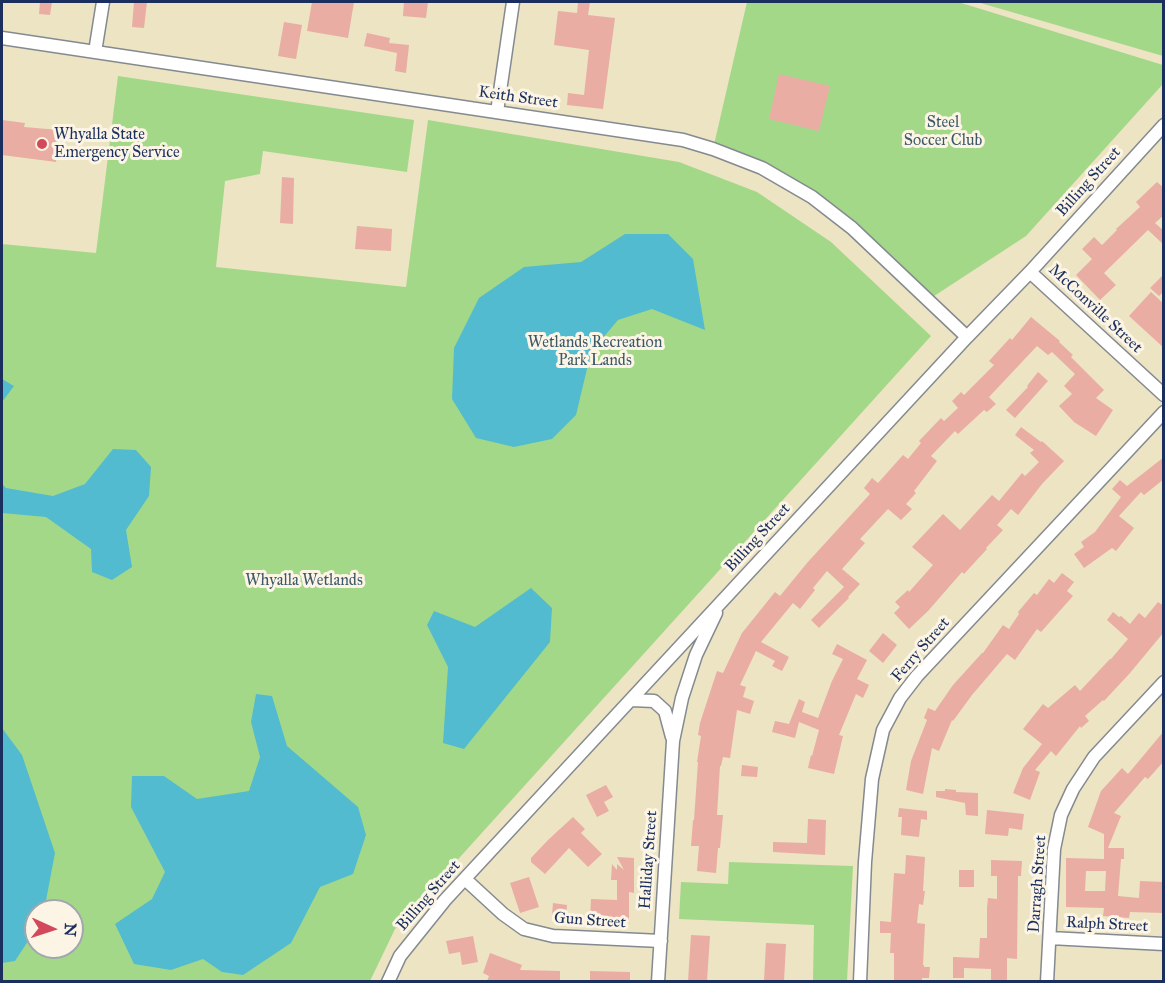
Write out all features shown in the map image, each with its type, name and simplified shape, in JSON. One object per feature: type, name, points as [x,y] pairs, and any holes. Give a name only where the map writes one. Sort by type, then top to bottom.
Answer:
[{"type":"street","points":[[95,52],[103,2]]},
{"type":"street","points":[[496,111],[513,2]]},
{"type":"street","name":"Keith Street","points":[[2,38],[683,140],[725,153],[762,168],[812,197],[852,228],[967,337]]},
{"type":"street","name":"Billing Street","points":[[388,981],[400,956],[445,900],[1164,125]]},
{"type":"street","name":"McConville Street","points":[[1030,272],[1164,395]]},
{"type":"street","name":"Ferry Street","points":[[860,981],[865,862],[872,779],[883,730],[900,698],[917,676],[1164,412]]},
{"type":"street","name":"Halliday Street","points":[[658,981],[673,741],[682,698],[696,655],[721,602]]},
{"type":"street","name":"Darragh Street","points":[[1047,981],[1054,849],[1061,815],[1073,789],[1094,757],[1164,682]]},
{"type":"street","name":"Halliday Street","points":[[631,700],[654,701],[665,711],[673,741]]},
{"type":"street","name":"Gun Street","points":[[465,879],[503,914],[524,929],[553,936],[661,941]]},
{"type":"street","name":"Ralph Street","points":[[1050,938],[1164,944]]},
{"type":"green space","name":"Steel Soccer Club","points":[[747,2],[958,2],[1163,65],[1163,84],[1026,236],[928,300],[827,200],[713,149]]},
{"type":"green space","points":[[977,2],[1163,2],[1163,56]]},
{"type":"green space","name":"Whyalla Wetlands","points":[[118,76],[414,120],[407,172],[263,151],[260,174],[225,181],[216,267],[406,287],[428,120],[679,162],[757,192],[831,242],[931,336],[395,929],[370,981],[2,982],[2,244],[96,253]]},
{"type":"green space","points":[[729,862],[853,866],[847,981],[813,981],[814,925],[679,919],[681,882],[728,884]]},
{"type":"water","points":[[625,234],[668,234],[693,259],[705,330],[652,309],[618,320],[591,352],[576,415],[552,439],[514,447],[476,438],[452,399],[454,348],[479,298],[524,267],[581,262]]},
{"type":"water","points":[[2,379],[14,386],[2,402]]},
{"type":"water","points":[[113,449],[136,450],[151,467],[149,496],[126,530],[132,567],[112,580],[92,572],[91,549],[46,517],[2,513],[2,484],[6,488],[53,496],[85,484]]},
{"type":"water","points":[[531,588],[552,608],[550,642],[464,749],[443,743],[448,667],[427,625],[434,611],[475,627]]},
{"type":"water","points":[[256,694],[272,696],[287,746],[358,807],[366,835],[353,874],[320,887],[291,943],[243,975],[222,972],[203,959],[171,970],[134,964],[115,924],[152,899],[165,872],[131,807],[132,776],[164,776],[197,799],[249,791],[260,757],[251,722]]},
{"type":"water","points":[[2,728],[22,755],[55,853],[46,899],[24,899],[24,947],[15,961],[2,963]]},
{"type":"building","points":[[40,2],[52,2],[50,15],[39,14]]},
{"type":"building","points":[[134,2],[147,2],[144,28],[132,27]]},
{"type":"building","points":[[312,2],[354,2],[348,38],[307,31]]},
{"type":"building","points":[[404,2],[428,2],[426,18],[403,16]]},
{"type":"building","points":[[578,2],[590,2],[588,15],[615,18],[603,109],[567,105],[568,93],[584,95],[589,50],[554,45],[558,11],[577,13]]},
{"type":"building","points":[[284,22],[302,25],[296,59],[278,56]]},
{"type":"building","points":[[367,33],[390,38],[389,43],[409,45],[406,73],[395,71],[397,53],[364,46]]},
{"type":"building","points":[[779,74],[830,86],[819,131],[769,119]]},
{"type":"building","points":[[2,120],[25,123],[24,127],[59,130],[56,162],[2,155]]},
{"type":"building","points":[[282,177],[294,178],[293,224],[280,223]]},
{"type":"building","points":[[1157,182],[1164,188],[1164,215],[1155,223],[1164,231],[1164,245],[1148,230],[1104,273],[1116,285],[1100,300],[1076,275],[1092,259],[1082,249],[1094,237],[1102,245],[1140,207],[1136,202]]},
{"type":"building","points":[[357,226],[392,229],[391,251],[355,249]]},
{"type":"building","points":[[1164,274],[1164,291],[1159,296],[1150,288]]},
{"type":"building","points":[[1151,292],[1164,304],[1164,348],[1129,316]]},
{"type":"building","points":[[1031,317],[1060,341],[1073,355],[1071,357],[1104,390],[1096,398],[1113,410],[1096,436],[1074,422],[1059,406],[1072,394],[1064,386],[1075,374],[1052,352],[1048,355],[1037,346],[989,397],[996,404],[987,412],[984,410],[958,434],[955,431],[931,456],[937,461],[906,504],[912,509],[901,520],[888,509],[860,539],[865,543],[842,569],[860,584],[849,598],[819,628],[811,620],[844,587],[827,571],[800,609],[793,603],[761,642],[789,657],[782,671],[772,666],[775,661],[756,651],[740,685],[746,687],[743,697],[754,701],[750,714],[737,710],[730,758],[723,757],[720,766],[717,815],[723,815],[716,873],[697,871],[699,846],[691,846],[701,736],[698,735],[717,671],[723,673],[742,633],[775,592],[780,596],[870,494],[864,488],[872,478],[878,483],[903,455],[908,459],[921,443],[919,441],[941,418],[944,421],[958,408],[952,401],[961,392],[964,395],[994,365],[989,361],[1010,338],[1012,340]]},
{"type":"building","points":[[1038,372],[1048,381],[1015,418],[1006,410],[1028,387]]},
{"type":"building","points":[[1021,427],[1042,441],[1064,461],[1042,484],[1018,515],[1011,509],[997,525],[1003,530],[987,549],[964,574],[962,572],[909,629],[894,613],[900,607],[895,602],[908,590],[909,592],[933,565],[912,547],[943,514],[960,530],[992,495],[999,501],[1022,473],[1025,476],[1039,462],[1030,453],[1034,450],[1015,435]]},
{"type":"building","points":[[1164,457],[1164,479],[1144,495],[1141,492],[1119,516],[1134,528],[1116,551],[1112,548],[1084,568],[1074,554],[1084,547],[1081,542],[1095,532],[1121,497],[1112,489],[1120,480],[1127,486]]},
{"type":"building","points":[[1062,573],[1074,582],[1067,591],[1073,596],[1041,632],[1037,629],[1015,660],[1007,654],[952,720],[939,751],[932,748],[923,794],[906,790],[911,761],[927,720],[924,718],[928,708],[935,711],[953,685],[983,653],[1003,625],[1009,629],[1019,614],[1018,612],[1034,593],[1037,595],[1049,579],[1054,583]]},
{"type":"building","points":[[1158,602],[1164,606],[1164,632],[1104,701],[1085,716],[1089,721],[1081,728],[1080,726],[1056,756],[1051,751],[1035,770],[1040,772],[1030,800],[1013,793],[1023,768],[1042,744],[1023,729],[1043,704],[1048,708],[1075,685],[1080,691],[1128,639],[1107,620],[1113,612],[1130,624],[1139,613],[1145,618]]},
{"type":"building","points":[[883,633],[897,645],[883,663],[869,651]]},
{"type":"building","points":[[837,644],[867,660],[857,679],[869,685],[863,698],[856,694],[839,735],[843,736],[834,774],[808,768],[819,730],[799,722],[795,738],[772,732],[775,721],[789,724],[799,699],[805,702],[802,712],[818,718],[843,659],[832,654]]},
{"type":"building","points":[[1164,731],[1164,761],[1148,779],[1145,777],[1114,813],[1121,816],[1108,848],[1124,848],[1118,896],[1139,898],[1140,881],[1164,882],[1164,913],[1130,912],[1129,918],[1103,916],[1104,908],[1066,907],[1066,858],[1104,859],[1104,834],[1088,827],[1101,791],[1122,768],[1128,774]],"holes":[[[1086,871],[1106,871],[1105,891],[1085,891]]]},
{"type":"building","points":[[742,765],[758,767],[757,777],[741,776]]},
{"type":"building","points":[[606,785],[613,797],[604,802],[609,811],[597,817],[586,795]]},
{"type":"building","points":[[945,789],[978,793],[978,816],[966,815],[965,803],[936,797],[936,791],[945,791]]},
{"type":"building","points":[[899,808],[927,811],[927,820],[921,819],[919,837],[901,835],[902,817],[898,817]]},
{"type":"building","points":[[987,810],[1024,814],[1022,830],[1009,828],[1008,836],[985,834]]},
{"type":"building","points":[[573,817],[585,829],[581,833],[602,854],[588,867],[569,848],[545,874],[531,862],[531,858]]},
{"type":"building","points":[[808,819],[826,820],[825,855],[773,852],[773,842],[807,843]]},
{"type":"building","points":[[906,855],[925,857],[923,891],[925,891],[923,905],[919,904],[917,923],[925,924],[923,965],[930,967],[929,978],[922,978],[922,981],[894,981],[894,953],[890,953],[891,933],[880,933],[880,921],[891,922],[894,873],[905,874]]},
{"type":"building","points":[[617,857],[634,858],[634,893],[629,892],[629,920],[590,919],[591,899],[617,900],[617,880],[611,880],[612,864],[617,870],[617,864],[624,870]]},
{"type":"building","points":[[991,860],[1022,861],[1021,876],[1018,876],[1017,959],[1007,958],[1007,981],[991,981],[991,969],[964,968],[964,978],[953,978],[953,957],[979,958],[980,938],[987,938],[988,898],[997,899],[997,876],[991,876]]},
{"type":"building","points":[[959,870],[974,870],[974,887],[959,887]]},
{"type":"building","points":[[529,877],[539,907],[520,913],[510,883]]},
{"type":"building","points":[[553,903],[567,905],[566,917],[552,915]]},
{"type":"building","points":[[691,935],[710,936],[707,981],[688,981]]},
{"type":"building","points":[[473,936],[478,962],[462,965],[460,952],[449,954],[446,941]]},
{"type":"building","points":[[766,943],[786,944],[784,981],[764,981]]},
{"type":"building","points":[[490,953],[522,965],[520,970],[560,971],[560,981],[487,981],[489,976],[483,973]]},
{"type":"building","points":[[590,971],[630,972],[630,981],[590,981]]},
{"type":"place","name":"Whyalla State Emergency Service","points":[[42,144]]},
{"type":"park label","name":"Wetlands Recreation Park Lands","points":[[595,352]]}]
